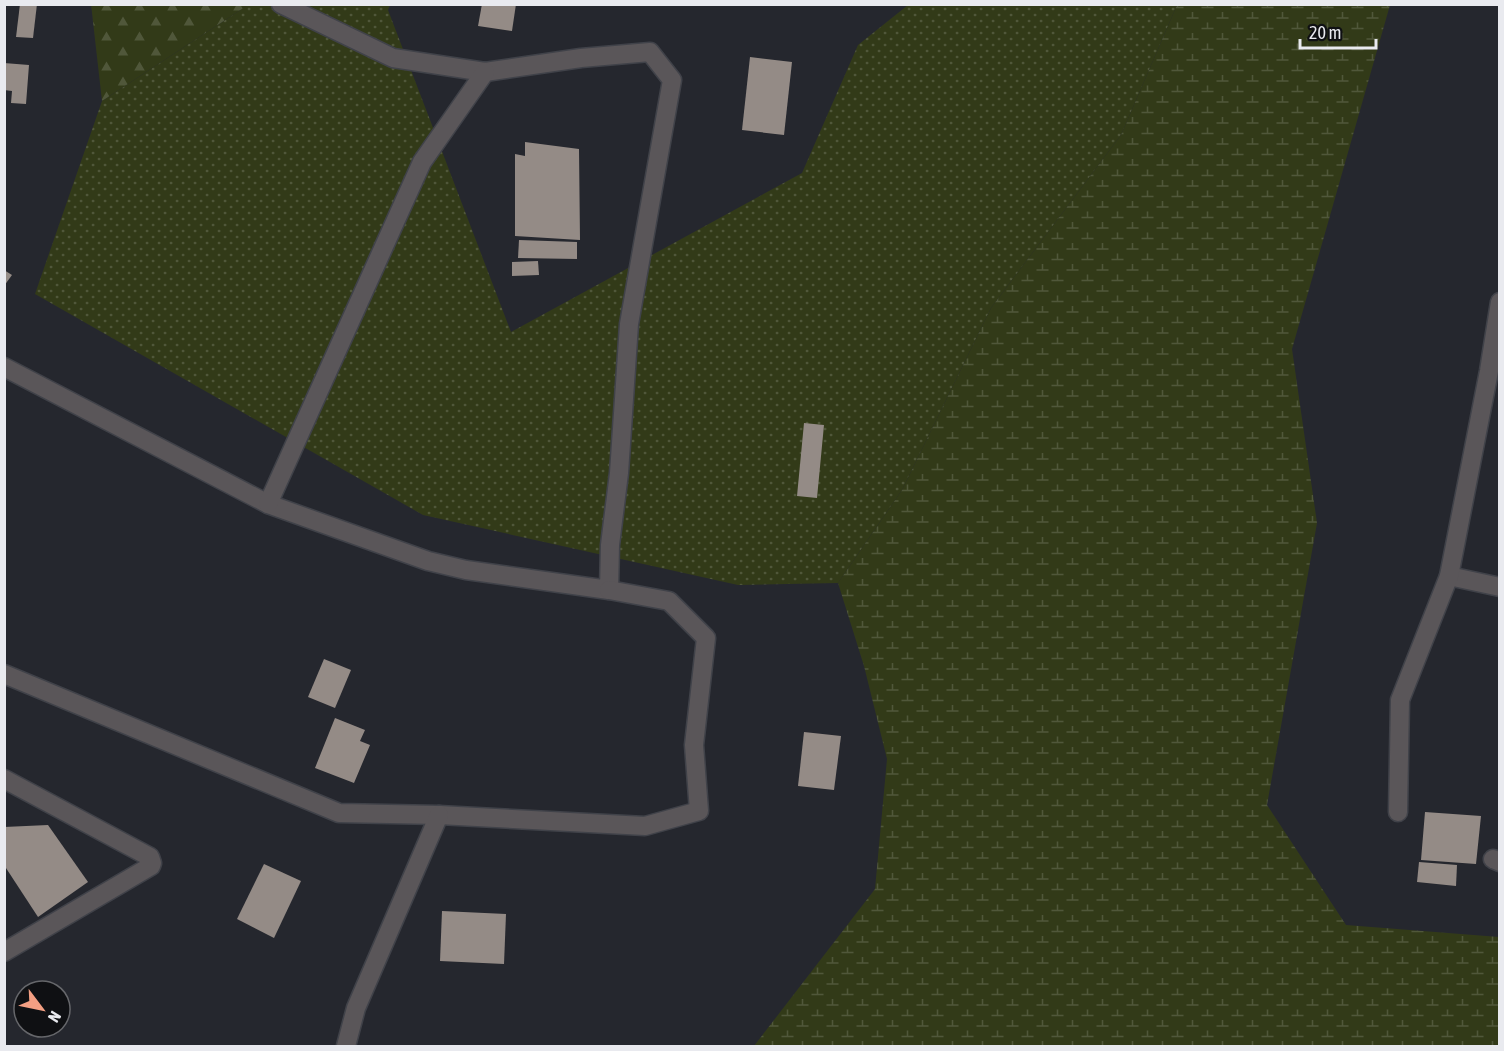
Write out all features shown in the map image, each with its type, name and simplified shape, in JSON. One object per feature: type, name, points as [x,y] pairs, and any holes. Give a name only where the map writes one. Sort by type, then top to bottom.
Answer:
[{"type":"street","points":[[281,4],[393,58],[485,72],[581,58],[650,52],[672,80],[629,324],[619,473],[610,545],[609,590]]},
{"type":"street","points":[[268,504],[422,162],[485,72]]},
{"type":"street","points":[[1398,812],[1400,700],[1449,576],[1489,371],[1500,302]]},
{"type":"street","points":[[4,367],[268,504],[428,561],[466,570],[609,590],[669,601],[706,638],[694,745],[699,811],[645,826],[439,814],[339,813],[4,674]]},
{"type":"street","points":[[1449,576],[1500,587]]},
{"type":"street","points":[[4,779],[150,857],[152,863],[151,866],[4,952]]},
{"type":"street","points":[[346,1047],[356,1008],[439,814]]},
{"type":"green space","points":[[91,4],[248,4],[248,5],[102,101]]},
{"type":"green space","points":[[248,5],[390,5],[388,10],[511,332],[802,173],[858,45],[908,5],[1177,5],[1121,135],[991,308],[902,490],[838,583],[738,585],[423,515],[35,294],[102,101]]},
{"type":"green space","points":[[1177,5],[1390,5],[1292,349],[1317,523],[1267,805],[1346,925],[1499,937],[1499,1046],[754,1046],[875,889],[887,759],[864,666],[838,583],[902,490],[991,308],[1121,135]]},
{"type":"building","points":[[20,4],[37,4],[33,38],[16,37]]},
{"type":"building","points":[[482,4],[516,4],[512,31],[478,26]]},
{"type":"building","points":[[750,57],[792,62],[784,135],[742,130]]},
{"type":"building","points":[[4,63],[29,65],[26,104],[11,103],[12,91],[4,90]]},
{"type":"building","points":[[525,142],[579,149],[580,240],[515,236],[515,154],[525,156]]},
{"type":"building","points":[[519,240],[577,242],[577,259],[518,258]]},
{"type":"building","points":[[538,261],[539,275],[512,276],[512,262]]},
{"type":"building","points":[[4,270],[12,275],[4,286]]},
{"type":"building","points":[[804,423],[824,425],[817,498],[797,496]]},
{"type":"building","points":[[324,659],[351,670],[335,708],[308,697]]},
{"type":"building","points":[[335,718],[365,730],[360,741],[370,745],[354,783],[315,768]]},
{"type":"building","points":[[804,732],[841,736],[834,790],[798,786]]},
{"type":"building","points":[[1425,812],[1481,816],[1476,864],[1421,860]]},
{"type":"building","points":[[48,825],[88,882],[38,917],[4,865],[4,827]]},
{"type":"building","points":[[1419,862],[1457,865],[1456,886],[1417,882]]},
{"type":"building","points":[[264,864],[301,881],[274,938],[237,919]]},
{"type":"building","points":[[442,911],[506,914],[504,964],[440,961]]}]
